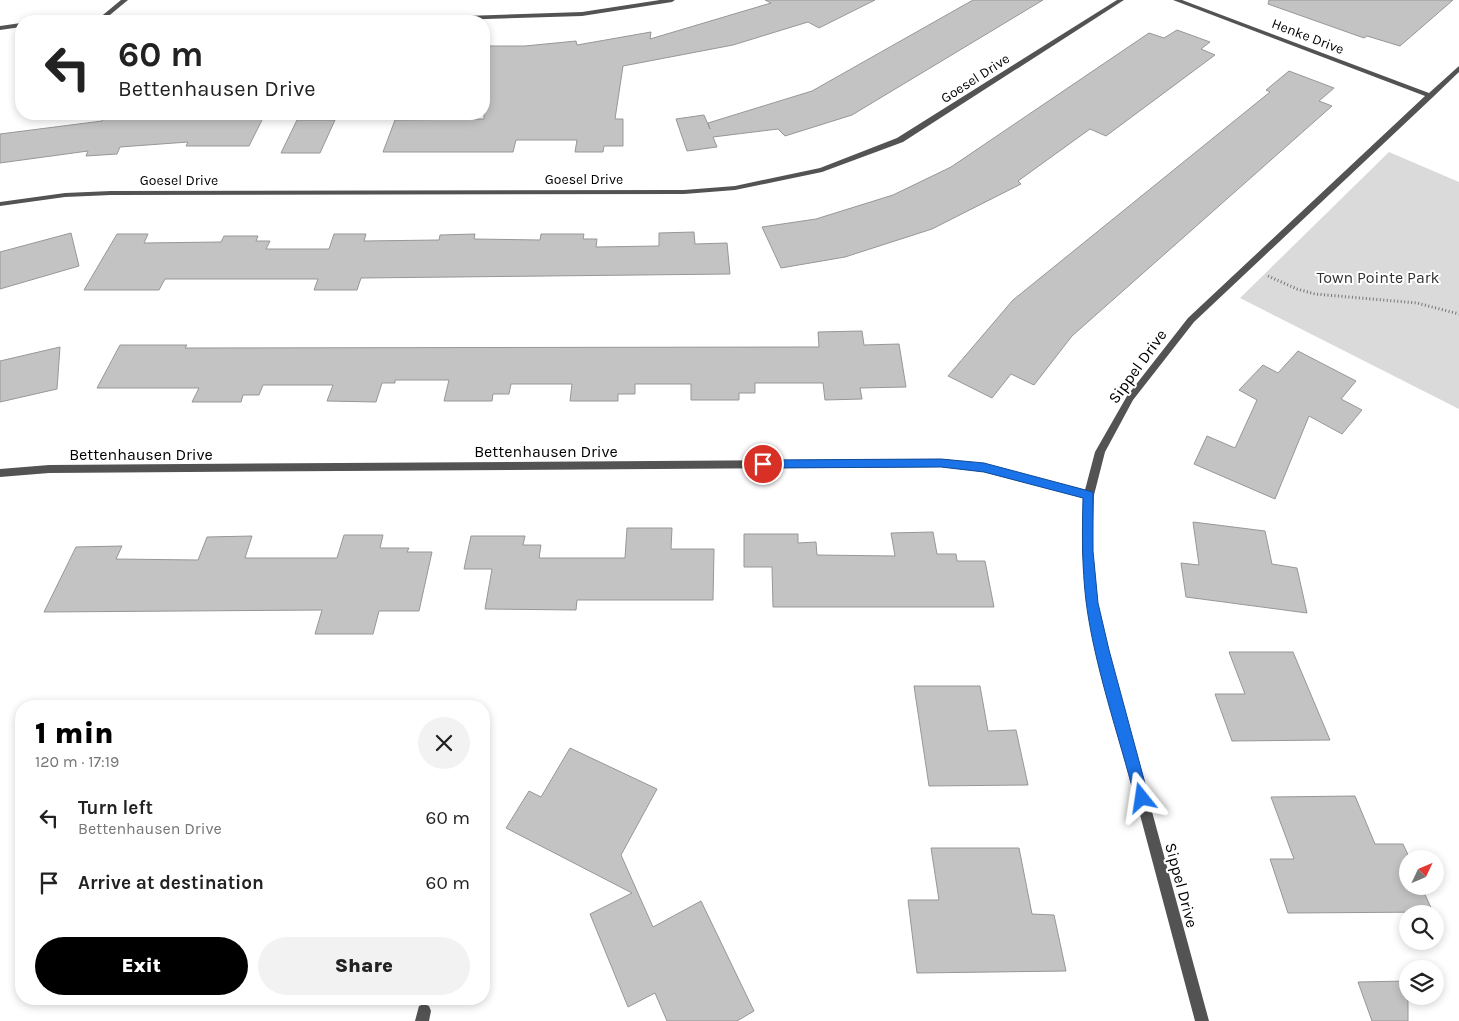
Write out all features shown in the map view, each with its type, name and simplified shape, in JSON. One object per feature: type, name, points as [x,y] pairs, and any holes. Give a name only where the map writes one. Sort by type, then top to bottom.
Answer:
[{"type":"street","points":[[106,15],[125,0]]},
{"type":"street","points":[[490,17],[582,14],[672,0]]},
{"type":"street","name":"Goesel Drive","points":[[0,204],[65,195],[111,193],[684,192],[752,185],[822,170],[900,140],[1121,0]]},
{"type":"street","name":"Henke Drive","points":[[1176,0],[1431,96]]},
{"type":"street","points":[[0,28],[15,26]]},
{"type":"street","name":"Sippel Drive","points":[[1202,1021],[1102,650],[1092,603],[1087,551],[1089,495],[1100,452],[1130,398],[1191,320],[1459,68]]},
{"type":"street","name":"Bettenhausen Drive","points":[[0,473],[59,469],[941,463],[984,468],[1089,495]]},
{"type":"path","points":[[1247,266],[1297,290],[1314,294],[1417,303],[1459,314]]},
{"type":"green space","name":"Town Pointe Park","points":[[1389,152],[1459,182],[1459,409],[1240,298]]},
{"type":"building","points":[[765,0],[875,0],[819,28],[808,22],[733,45],[623,66],[615,119],[623,119],[623,146],[604,146],[603,152],[575,152],[577,140],[516,140],[513,152],[383,152],[395,120],[490,120],[490,46],[525,46],[576,41],[577,45],[651,32],[650,39],[771,3]]},
{"type":"building","points":[[973,0],[1043,0],[852,115],[785,136],[778,129],[713,137],[717,147],[687,151],[676,119],[704,115],[710,129],[708,123],[812,91]]},
{"type":"building","points":[[1269,0],[1453,0],[1400,46],[1367,36],[1364,38],[1268,4]]},
{"type":"building","points":[[1177,30],[1210,42],[1201,49],[1215,55],[1106,136],[1090,129],[1018,181],[1021,184],[932,229],[845,257],[781,268],[762,227],[816,219],[893,195],[951,167],[1149,33],[1164,38]]},
{"type":"building","points":[[1289,71],[1334,88],[1319,101],[1332,106],[1072,336],[1034,385],[1011,374],[992,398],[948,376],[1013,300],[1270,92],[1266,90]]},
{"type":"building","points":[[262,120],[249,146],[186,146],[188,142],[120,147],[117,154],[86,156],[88,151],[0,163],[0,134],[102,121]]},
{"type":"building","points":[[297,120],[335,120],[320,153],[281,153]]},
{"type":"building","points":[[694,232],[695,244],[727,243],[730,274],[361,278],[357,290],[314,290],[318,279],[165,279],[159,290],[84,290],[117,234],[148,234],[144,243],[221,242],[224,236],[258,236],[256,241],[270,241],[266,249],[329,249],[334,234],[366,234],[364,241],[439,240],[440,235],[475,234],[474,239],[540,240],[541,234],[584,234],[583,239],[597,239],[596,247],[659,246],[659,233]]},
{"type":"building","points":[[71,233],[79,266],[0,289],[0,252]]},
{"type":"building","points":[[862,331],[864,345],[899,344],[906,387],[860,388],[862,399],[825,400],[823,383],[755,383],[755,393],[739,393],[739,400],[691,400],[691,384],[635,384],[635,394],[618,394],[618,401],[570,401],[572,384],[511,384],[509,394],[493,394],[492,401],[444,401],[449,380],[395,380],[395,383],[382,383],[376,402],[327,401],[333,385],[263,385],[259,395],[243,395],[241,402],[192,402],[199,388],[97,388],[120,345],[187,345],[185,348],[819,347],[818,332]]},
{"type":"building","points":[[60,347],[57,389],[0,402],[0,361]]},
{"type":"building","points":[[1298,351],[1356,381],[1341,399],[1362,410],[1342,434],[1309,416],[1275,499],[1194,464],[1207,436],[1235,448],[1257,400],[1239,390],[1263,365],[1278,373]]},
{"type":"building","points":[[1193,522],[1265,531],[1272,564],[1297,568],[1307,613],[1186,597],[1181,563],[1199,565]]},
{"type":"building","points":[[627,528],[672,528],[671,549],[714,549],[713,600],[577,600],[576,610],[485,609],[492,569],[464,569],[471,536],[525,536],[523,545],[541,545],[539,558],[625,558]]},
{"type":"building","points":[[933,532],[937,554],[956,554],[957,561],[985,561],[994,607],[773,607],[772,567],[744,567],[744,534],[798,534],[798,543],[816,542],[817,555],[895,556],[891,533]]},
{"type":"building","points":[[344,535],[383,535],[380,548],[409,548],[407,552],[432,552],[419,611],[379,611],[373,634],[315,634],[322,610],[44,612],[76,547],[122,546],[116,559],[198,560],[207,537],[252,536],[245,558],[337,558]]},
{"type":"building","points":[[1229,652],[1293,652],[1330,740],[1232,741],[1215,694],[1245,694]]},
{"type":"building","points":[[914,686],[980,686],[988,731],[1016,730],[1028,785],[929,786]]},
{"type":"building","points":[[570,748],[657,789],[621,855],[653,927],[701,901],[754,1011],[737,1021],[667,1021],[655,993],[628,1007],[590,914],[632,893],[506,828],[529,791],[541,797]]},
{"type":"building","points":[[1355,796],[1375,844],[1403,844],[1406,850],[1399,850],[1399,895],[1425,895],[1430,905],[1399,905],[1399,912],[1288,913],[1270,859],[1294,859],[1271,797]]},
{"type":"building","points":[[931,848],[1019,848],[1032,914],[1054,915],[1066,971],[917,973],[908,900],[939,900]]},
{"type":"building","points":[[1399,981],[1399,1005],[1408,1005],[1408,1021],[1372,1021],[1358,982]]},
{"type":"route","points":[[763,464],[941,463],[984,468],[1089,495],[1087,551],[1092,603],[1102,650],[1142,798]]}]
